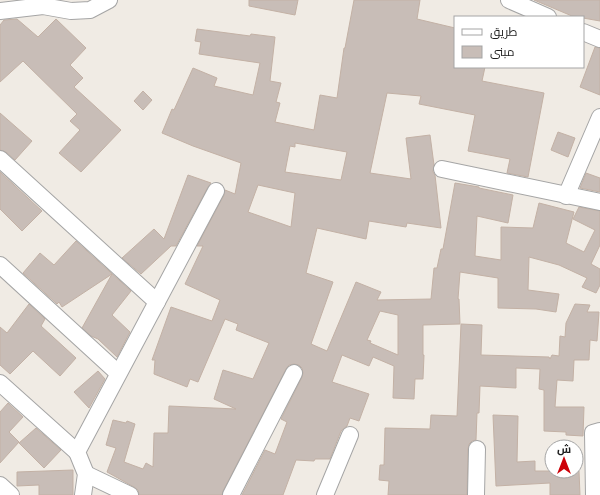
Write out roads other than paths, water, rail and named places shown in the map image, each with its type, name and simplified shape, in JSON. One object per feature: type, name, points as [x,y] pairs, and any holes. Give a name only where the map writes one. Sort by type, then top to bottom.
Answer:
[{"type":"street","points":[[0,11],[43,6],[71,11],[90,10],[109,0]]},
{"type":"street","points":[[515,1],[546,16]]},
{"type":"street","points":[[584,32],[600,39]]},
{"type":"street","points":[[566,196],[600,117]]},
{"type":"street","points":[[0,159],[157,302]]},
{"type":"street","points":[[442,170],[600,202]]},
{"type":"street","points":[[77,452],[216,190]]},
{"type":"street","points":[[0,265],[118,374]]},
{"type":"street","points":[[231,495],[294,373]]},
{"type":"street","points":[[0,383],[77,452],[86,474],[84,495]]},
{"type":"street","points":[[594,495],[593,433],[600,431]]},
{"type":"street","points":[[325,495],[350,435]]},
{"type":"street","points":[[476,495],[477,449]]},
{"type":"street","points":[[86,474],[130,495]]},
{"type":"street","points":[[0,485],[11,495]]}]
